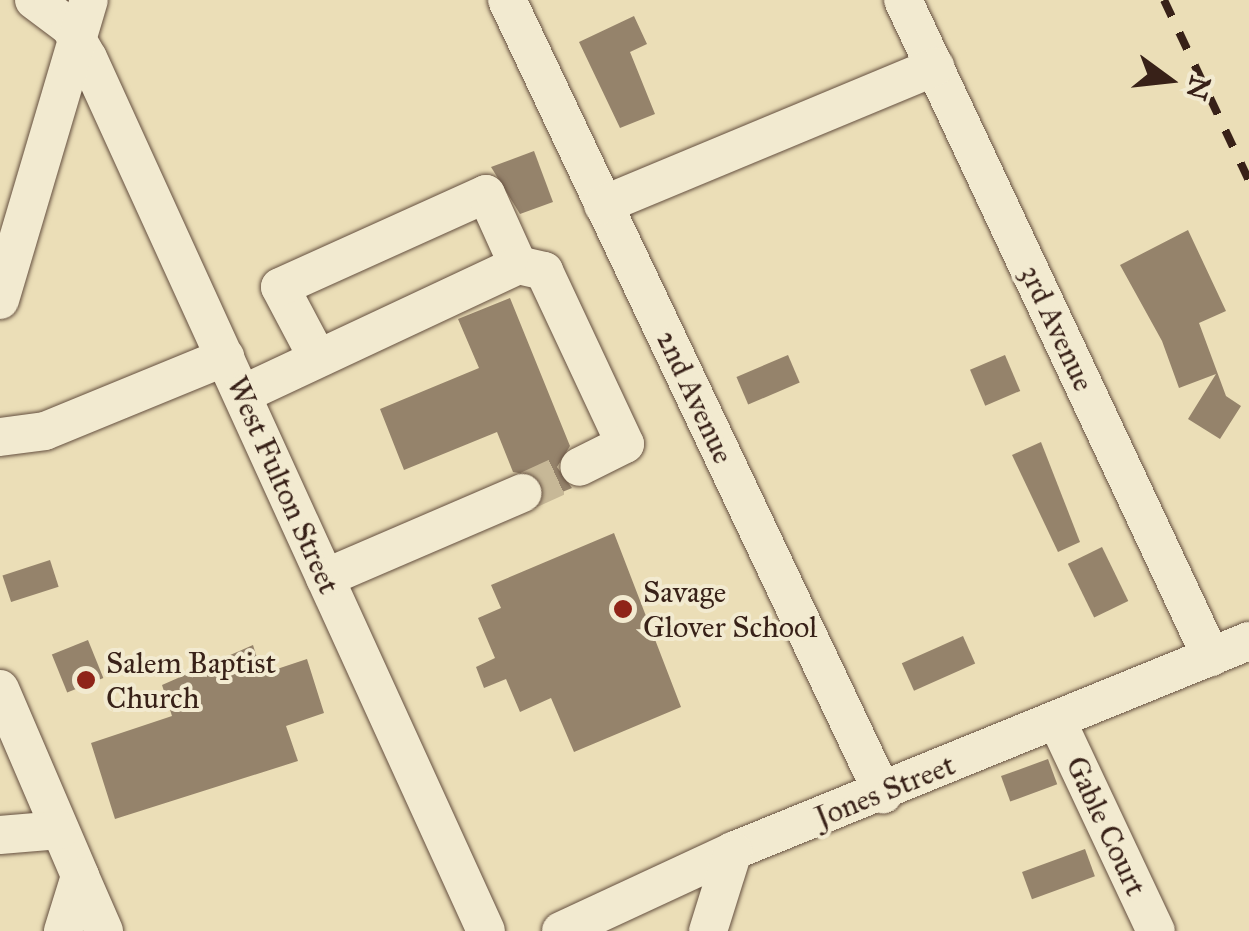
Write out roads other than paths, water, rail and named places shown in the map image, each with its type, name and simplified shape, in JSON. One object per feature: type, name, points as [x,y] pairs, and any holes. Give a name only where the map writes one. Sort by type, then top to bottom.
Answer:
[{"type":"street","points":[[34,0],[78,40]]},
{"type":"street","points":[[0,300],[89,0]]},
{"type":"street","name":"2nd Avenue","points":[[506,0],[882,794]]},
{"type":"street","name":"3rd Avenue","points":[[904,0],[1211,657]]},
{"type":"street","name":"West Fulton Street","points":[[78,40],[486,931]]},
{"type":"street","points":[[603,204],[935,67]]},
{"type":"street","points":[[317,358],[280,287],[486,194],[518,264]]},
{"type":"street","points":[[243,394],[518,264],[544,272],[625,444],[578,467]]},
{"type":"street","points":[[0,437],[45,430],[225,357]]},
{"type":"street","points":[[325,578],[522,493]]},
{"type":"street","name":"Jones Street","points":[[561,931],[733,850],[882,794],[1249,642]]},
{"type":"street","points":[[0,689],[104,931]]},
{"type":"street","name":"Gable Court","points":[[1057,721],[1156,931]]},
{"type":"street","points":[[0,835],[60,830]]},
{"type":"street","points":[[708,931],[733,850]]},
{"type":"street","points":[[63,931],[80,876]]},
{"type":"tunnel","points":[[522,493],[579,467]]},
{"type":"railway","points":[[1164,0],[1249,181]]},
{"type":"place","name":"Savage Glover School","points":[[623,609]]},
{"type":"place","name":"Salem Baptist Church","points":[[86,680]]}]
